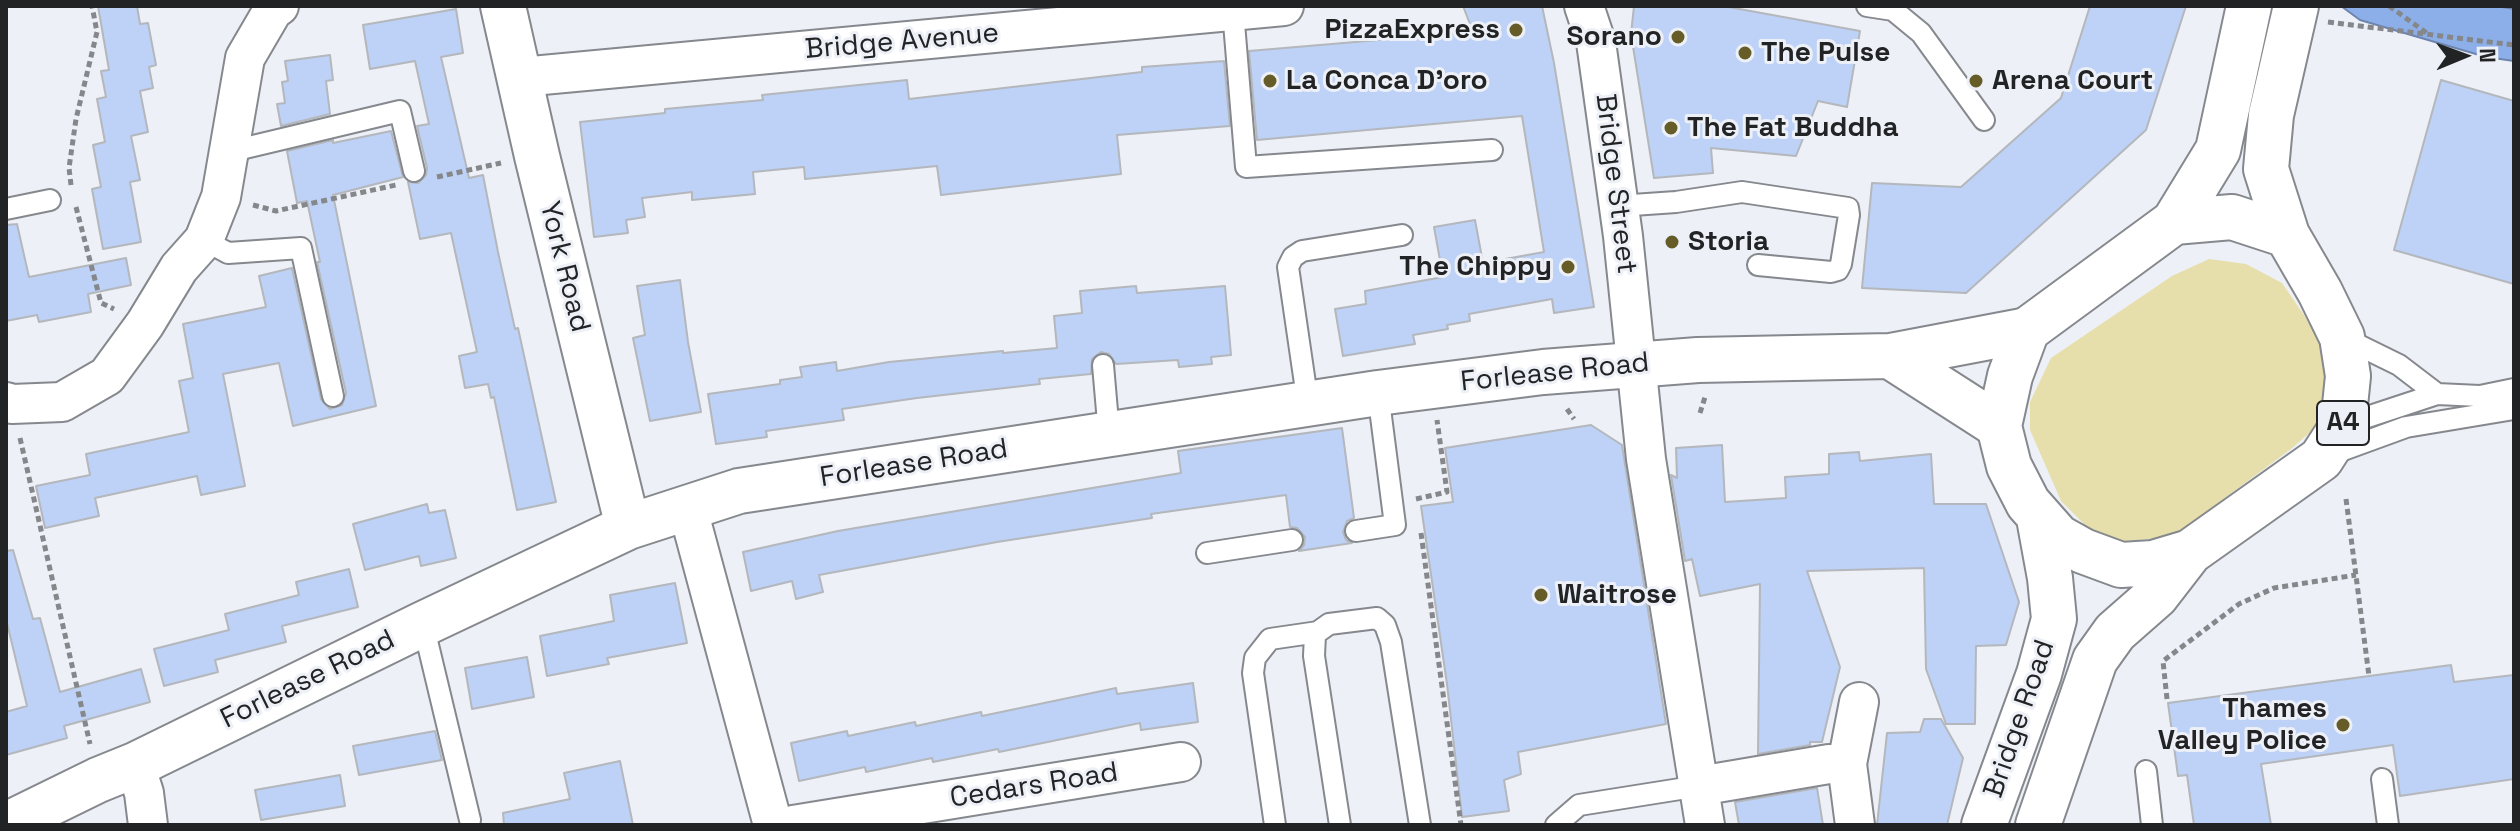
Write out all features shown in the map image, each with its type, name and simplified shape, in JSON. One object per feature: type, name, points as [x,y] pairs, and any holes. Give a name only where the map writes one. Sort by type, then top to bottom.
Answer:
[{"type":"street","name":"York Road","points":[[503,6],[628,527]]},
{"type":"street","name":"Bridge Avenue","points":[[521,77],[1123,13],[1233,11],[1284,6]]},
{"type":"street","name":"Bridge Street","points":[[1584,6],[1596,42],[1646,459],[1705,825]]},
{"type":"street","points":[[2027,330],[2174,222],[2218,150],[2249,6]]},
{"type":"street","points":[[9,403],[62,402],[107,376],[145,324],[179,268],[204,240],[221,197],[245,58],[272,7]]},
{"type":"street","name":"A4","points":[[2027,330],[2010,376],[1999,426],[2009,466],[2028,503],[2058,537],[2083,551],[2121,565],[2153,563],[2190,552],[2332,442],[2348,376],[2342,337],[2287,235],[2266,169],[2271,115],[2306,13]]},
{"type":"street","points":[[2174,222],[2232,217],[2287,235]]},
{"type":"street","name":"Forlease Road","points":[[6,825],[628,527],[739,491],[1378,393],[1559,370],[1698,360],[1890,356],[2027,330]]},
{"type":"street","points":[[1890,356],[1999,426]]},
{"type":"street","points":[[687,506],[773,825]]},
{"type":"street","name":"Bridge Road","points":[[1984,825],[2039,674],[2054,619],[2039,518]]},
{"type":"street","name":"Bridge Road","points":[[2038,825],[2095,660],[2115,632],[2156,596],[2190,552]]},
{"type":"street","points":[[1855,825],[1847,764],[1859,702]]},
{"type":"street","name":"Cedars Road","points":[[793,825],[1181,762]]},
{"type":"street","points":[[1699,786],[1829,764],[1847,764]]},
{"type":"street","points":[[117,773],[144,793],[148,825]]},
{"type":"lane","points":[[1867,6],[1893,10],[1921,33],[1984,120]]},
{"type":"lane","points":[[1233,11],[1246,167],[1492,150]]},
{"type":"lane","points":[[228,152],[400,111],[414,178]]},
{"type":"lane","points":[[1618,206],[1676,202],[1742,192],[1848,208],[1838,270],[1831,272],[1758,265]]},
{"type":"lane","points":[[6,209],[50,200]]},
{"type":"lane","points":[[1308,404],[1288,267],[1293,257],[1302,251],[1402,235]]},
{"type":"lane","points":[[204,240],[228,253],[301,248],[333,396]]},
{"type":"lane","points":[[2342,337],[2399,365],[2437,394]]},
{"type":"lane","points":[[1103,365],[1109,434]]},
{"type":"lane","points":[[2332,442],[2437,394],[2480,396],[2514,389]]},
{"type":"lane","points":[[1356,531],[1395,525],[1378,393]]},
{"type":"lane","points":[[2332,442],[2514,409]]},
{"type":"lane","points":[[1207,553],[1292,540]]},
{"type":"lane","points":[[1340,825],[1314,656],[1315,634],[1329,624],[1377,618],[1385,625],[1391,642],[1420,825]]},
{"type":"lane","points":[[423,624],[470,820]]},
{"type":"lane","points":[[1275,825],[1253,673],[1255,658],[1270,639],[1318,632]]},
{"type":"lane","points":[[2146,771],[2152,825]]},
{"type":"lane","points":[[2382,779],[2388,825]]},
{"type":"lane","points":[[1556,825],[1579,805],[1699,786]]},
{"type":"path","points":[[92,6],[97,32],[76,119],[69,168],[72,194],[101,303],[145,324]]},
{"type":"path","points":[[2389,6],[2428,35]]},
{"type":"path","points":[[2306,13],[2428,35],[2514,45]]},
{"type":"path","points":[[221,197],[276,211],[414,178],[537,156]]},
{"type":"path","points":[[9,403],[117,773]]},
{"type":"path","points":[[1418,513],[1416,498],[1447,492],[1439,432]]},
{"type":"path","points":[[2346,499],[2369,676]]},
{"type":"path","points":[[1420,529],[1461,825]]},
{"type":"path","points":[[2167,699],[2163,661],[2239,604],[2274,588],[2356,575]]},
{"type":"shaded area","points":[[2209,259],[2246,264],[2282,283],[2325,353],[2328,391],[2315,428],[2172,537],[2112,542],[2091,531],[2061,501],[2030,430],[2030,402],[2051,358],[2172,276]]},
{"type":"water","points":[[2341,6],[2496,6],[2514,9],[2514,61],[2486,57],[2360,20]]},
{"type":"building","points":[[98,6],[137,6],[140,24],[148,23],[156,65],[149,67],[153,88],[140,91],[148,132],[131,136],[140,180],[130,182],[141,242],[103,249],[92,189],[101,187],[93,145],[105,142],[97,99],[106,97],[101,71],[109,70]]},
{"type":"building","points":[[1463,6],[1542,6],[1594,307],[1554,313],[1552,299],[1469,314],[1470,321],[1447,325],[1448,329],[1413,335],[1415,344],[1343,356],[1335,309],[1366,304],[1365,291],[1443,277],[1434,227],[1475,220],[1483,263],[1544,252],[1522,116],[1257,140],[1249,51],[1473,32]]},
{"type":"building","points":[[1634,6],[1723,6],[1860,31],[1847,107],[1818,101],[1796,156],[1711,148],[1713,173],[1654,178],[1631,34]]},
{"type":"building","points":[[2090,6],[2186,6],[2146,130],[1966,293],[1862,288],[1872,183],[1961,187],[2061,98]]},
{"type":"building","points":[[456,9],[463,53],[441,57],[469,178],[483,175],[556,502],[517,510],[494,397],[491,398],[488,384],[465,388],[459,356],[477,352],[451,233],[420,239],[408,182],[418,183],[426,175],[417,126],[429,124],[415,61],[370,69],[363,25]]},
{"type":"building","points":[[330,55],[333,80],[326,81],[330,114],[281,126],[277,104],[285,103],[282,82],[288,81],[285,61]]},
{"type":"building","points":[[1224,61],[1230,126],[1117,135],[1121,174],[941,195],[937,166],[805,179],[804,167],[753,172],[755,194],[692,200],[692,192],[642,198],[645,217],[626,220],[628,233],[594,237],[580,122],[665,113],[665,109],[763,100],[762,95],[907,80],[909,99],[1142,72],[1142,67]]},
{"type":"building","points":[[2441,80],[2514,101],[2514,284],[2394,250]]},
{"type":"building","points":[[391,131],[403,177],[333,195],[376,406],[293,426],[279,363],[223,374],[245,486],[201,495],[197,476],[95,498],[99,516],[45,528],[36,486],[90,475],[86,454],[189,432],[179,381],[193,378],[183,324],[266,307],[259,276],[292,268],[321,399],[330,409],[342,405],[346,393],[307,201],[297,203],[287,151]]},
{"type":"building","points":[[17,224],[29,277],[126,258],[131,285],[88,294],[91,312],[39,322],[37,315],[6,321],[6,225]]},
{"type":"building","points":[[680,280],[701,412],[650,421],[633,338],[645,335],[637,286]]},
{"type":"building","points":[[1136,286],[1137,293],[1225,286],[1231,355],[1211,357],[1212,364],[1179,367],[1178,360],[1116,364],[1109,354],[1101,352],[1092,359],[1091,374],[1039,379],[1040,384],[842,409],[844,420],[766,431],[767,437],[716,444],[708,394],[780,384],[780,380],[802,377],[800,367],[836,362],[837,371],[889,362],[1057,348],[1054,316],[1082,313],[1080,291]]},
{"type":"building","name":"Waitrose","points":[[1591,425],[1622,445],[1666,724],[1518,752],[1521,774],[1504,780],[1509,811],[1462,817],[1447,684],[1421,506],[1453,502],[1445,448]]},
{"type":"building","points":[[1342,428],[1354,518],[1347,521],[1343,532],[1346,540],[1352,543],[1299,551],[1305,537],[1297,528],[1290,527],[1286,495],[1151,514],[1152,518],[997,542],[819,575],[823,592],[796,599],[792,581],[751,591],[743,552],[838,531],[1181,473],[1178,451]]},
{"type":"building","points":[[1722,445],[1725,502],[1786,498],[1785,477],[1829,474],[1829,454],[1859,452],[1860,461],[1931,454],[1934,504],[1986,504],[2019,602],[2006,645],[1976,646],[1975,724],[1946,724],[1926,669],[1924,568],[1807,571],[1840,667],[1822,742],[1758,754],[1760,584],[1700,596],[1692,559],[1685,561],[1671,475],[1677,478],[1676,448]]},
{"type":"building","points":[[427,504],[429,513],[445,510],[456,558],[421,566],[419,556],[365,570],[353,524]]},
{"type":"building","points":[[13,550],[33,619],[40,618],[60,692],[141,669],[150,702],[64,726],[67,738],[6,755],[6,712],[27,706],[6,619],[6,551]]},
{"type":"building","points":[[349,569],[358,607],[282,626],[286,642],[215,660],[218,672],[164,686],[154,649],[229,630],[225,614],[299,595],[296,582]]},
{"type":"building","points":[[675,583],[687,643],[607,658],[609,664],[547,676],[540,636],[614,621],[610,595]]},
{"type":"building","points":[[527,657],[534,697],[472,709],[465,668]]},
{"type":"building","name":"Thames Valley Police","points":[[2451,665],[2454,682],[2514,675],[2514,779],[2400,796],[2393,745],[2261,764],[2271,825],[2194,825],[2187,775],[2178,776],[2168,703]]},
{"type":"building","points":[[1193,683],[1198,722],[1141,730],[1140,723],[999,752],[998,749],[933,762],[932,758],[866,772],[865,767],[799,781],[791,743],[847,731],[848,736],[915,722],[916,726],[981,712],[982,716],[1116,688],[1117,694]]},
{"type":"building","points":[[1924,719],[1941,719],[1963,758],[1947,825],[1877,825],[1887,733],[1920,732]]},
{"type":"building","points":[[435,731],[442,760],[359,775],[353,746]]},
{"type":"building","points":[[620,761],[633,825],[504,825],[503,813],[570,799],[564,773]]},
{"type":"building","points":[[340,775],[345,806],[261,820],[255,790]]},
{"type":"building","points":[[1817,788],[1823,825],[1739,825],[1735,802]]},
{"type":"place","name":"PizzaExpress","points":[[1516,30]]},
{"type":"place","name":"Sorano","points":[[1678,37]]},
{"type":"place","name":"The Pulse","points":[[1745,53]]},
{"type":"place","name":"La Conca D'oro","points":[[1270,81]]},
{"type":"place","name":"Arena Court","points":[[1976,81]]},
{"type":"place","name":"The Fat Buddha","points":[[1671,128]]},
{"type":"place","name":"Storia","points":[[1672,242]]},
{"type":"place","name":"The Chippy","points":[[1568,267]]},
{"type":"place","name":"Waitrose","points":[[1541,595]]},
{"type":"place","name":"Thames Valley Police","points":[[2343,725]]}]
